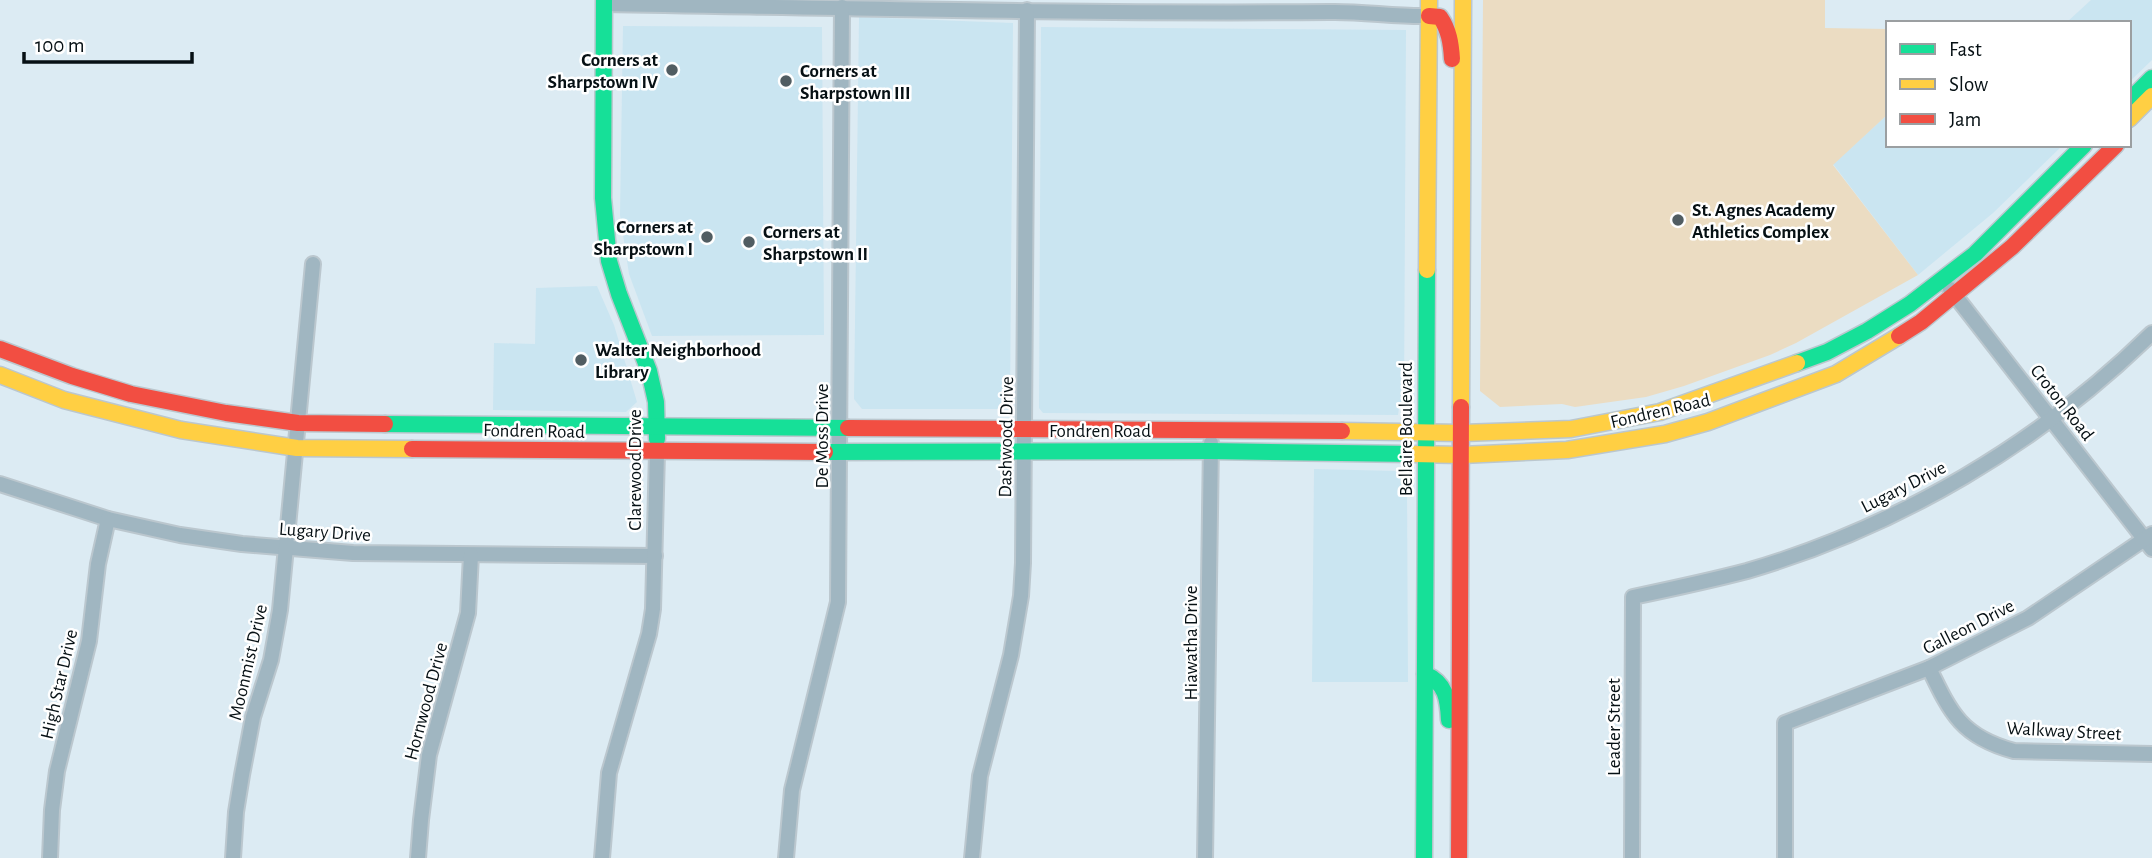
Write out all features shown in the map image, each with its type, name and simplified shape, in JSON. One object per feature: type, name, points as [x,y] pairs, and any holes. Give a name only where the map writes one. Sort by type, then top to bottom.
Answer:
[{"type":"main road","points":[[1459,858],[1463,0]]},
{"type":"main road","name":"Clarewood Drive","points":[[604,2],[603,198],[609,261],[649,371],[656,402],[657,452]]},
{"type":"main road","points":[[1429,8],[1445,23],[1451,39],[1453,100],[1463,130]]},
{"type":"main road","name":"Bellaire Boulevard","points":[[1424,858],[1429,8]]},
{"type":"main road","points":[[2131,99],[2152,78]]},
{"type":"main road","points":[[2131,117],[2152,96]]},
{"type":"main road","points":[[2131,130],[2152,111]]},
{"type":"main road","name":"Fondren Road","points":[[0,349],[72,376],[131,394],[213,411],[299,423],[658,428],[1213,429],[1426,433],[1571,429],[1660,412],[1827,352],[1888,317],[1975,254],[2082,147]]},
{"type":"main road","name":"Fondren Road","points":[[0,375],[64,400],[133,419],[237,440],[297,448],[657,452],[1210,451],[1462,455],[1567,450],[1665,434],[1730,415],[1836,374],[1921,322],[2012,247],[2114,147]]},
{"type":"main road","points":[[1660,412],[1665,434]]},
{"type":"main road","points":[[1425,674],[1437,678],[1448,697],[1450,752],[1460,780]]},
{"type":"street","points":[[604,2],[842,8],[1352,12],[1398,17],[1429,8]]},
{"type":"street","name":"De Moss Drive","points":[[786,858],[792,790],[838,602],[842,8]]},
{"type":"street","name":"Dashwood Drive","points":[[971,858],[980,776],[1011,654],[1021,596],[1024,551],[1027,10]]},
{"type":"street","name":"Moonmist Drive","points":[[233,858],[236,812],[253,717],[271,660],[281,610],[313,264]]},
{"type":"street","name":"Croton Road","points":[[1942,280],[2149,541]]},
{"type":"street","name":"Lugary Drive","points":[[1633,597],[1748,570],[1805,552],[1886,518],[1967,475],[2052,419],[2152,333]]},
{"type":"street","name":"Hiawatha Drive","points":[[1205,858],[1210,451],[1213,429]]},
{"type":"street","name":"Clarewood Drive","points":[[602,858],[609,773],[649,634],[653,609],[657,452]]},
{"type":"street","name":"Lugary Drive","points":[[0,484],[108,519],[180,535],[242,544],[353,553],[654,556]]},
{"type":"street","name":"High Star Drive","points":[[50,858],[57,771],[89,641],[108,519]]},
{"type":"street","name":"Galleon Drive","points":[[1785,858],[1785,723],[1929,668],[2028,618],[2149,541]]},
{"type":"street","name":"Hornwood Drive","points":[[418,858],[429,755],[468,613],[471,555]]},
{"type":"street","name":"Leader Street","points":[[1632,858],[1633,597]]},
{"type":"street","name":"Walkway Street","points":[[1929,668],[1947,706],[1975,735],[1992,745],[2014,751],[2152,754]]},
{"type":"shaded area","name":"St. Agnes Academy Athletics Complex","points":[[1483,0],[1825,0],[1825,28],[1886,29],[1886,116],[1833,165],[1918,275],[1770,355],[1646,397],[1575,407],[1562,404],[1500,407],[1480,391]]},
{"type":"shaded area","points":[[2091,0],[2152,0],[2152,60],[2131,80],[2131,21],[2068,21]]},
{"type":"shaded area","points":[[859,17],[1013,23],[1010,406],[1007,409],[862,409],[854,399]]},
{"type":"shaded area","points":[[623,26],[822,27],[824,335],[652,336],[629,274],[620,215]]},
{"type":"shaded area","points":[[1041,27],[1406,30],[1404,404],[1399,408],[1398,415],[1043,413],[1039,408]]},
{"type":"shaded area","points":[[1886,116],[1886,147],[2061,147],[1993,213],[1918,275],[1833,164]]},
{"type":"shaded area","points":[[597,286],[614,325],[637,402],[626,412],[493,410],[494,343],[535,344],[536,288]]},
{"type":"shaded area","points":[[1314,469],[1395,471],[1407,482],[1408,682],[1312,682]]},
{"type":"traffic: fast","points":[[604,0],[603,198],[609,261],[649,371],[656,402],[657,439]]},
{"type":"traffic: fast","points":[[2131,99],[2152,78]]},
{"type":"traffic: fast","points":[[1797,363],[1827,352],[1910,304],[1975,254],[2082,147]]},
{"type":"traffic: fast","points":[[1424,858],[1427,270]]},
{"type":"traffic: fast","points":[[385,424],[848,428]]},
{"type":"traffic: fast","points":[[825,452],[1210,451],[1412,454]]},
{"type":"traffic: fast","points":[[1425,674],[1442,687],[1448,705],[1449,720]]},
{"type":"traffic: slow","points":[[1427,270],[1429,0]]},
{"type":"traffic: slow","points":[[1461,407],[1463,0]]},
{"type":"traffic: slow","points":[[2131,117],[2152,96]]},
{"type":"traffic: slow","points":[[1412,454],[1462,455],[1567,450],[1665,434],[1708,422],[1836,374],[1899,336]]},
{"type":"traffic: slow","points":[[1342,431],[1462,433],[1571,429],[1660,412],[1797,363]]},
{"type":"traffic: slow","points":[[0,375],[64,400],[181,430],[297,448],[412,449]]},
{"type":"traffic: jam","points":[[1429,16],[1440,17],[1443,22],[1449,37],[1452,59]]},
{"type":"traffic: jam","points":[[1899,336],[1921,322],[2012,247],[2114,147]]},
{"type":"traffic: jam","points":[[0,349],[72,376],[131,394],[226,413],[298,423],[385,424]]},
{"type":"traffic: jam","points":[[1459,858],[1461,407]]},
{"type":"traffic: jam","points":[[848,428],[1342,431]]},
{"type":"traffic: jam","points":[[412,449],[825,452]]},
{"type":"place","name":"Corners at Sharpstown IV","points":[[672,70]]},
{"type":"place","name":"Corners at Sharpstown III","points":[[786,81]]},
{"type":"place","name":"St. Agnes Academy Athletics Complex","points":[[1678,220]]},
{"type":"place","name":"Corners at Sharpstown I","points":[[707,237]]},
{"type":"place","name":"Corners at Sharpstown II","points":[[749,242]]},
{"type":"place","name":"Walter Neighborhood Library","points":[[581,360]]}]
